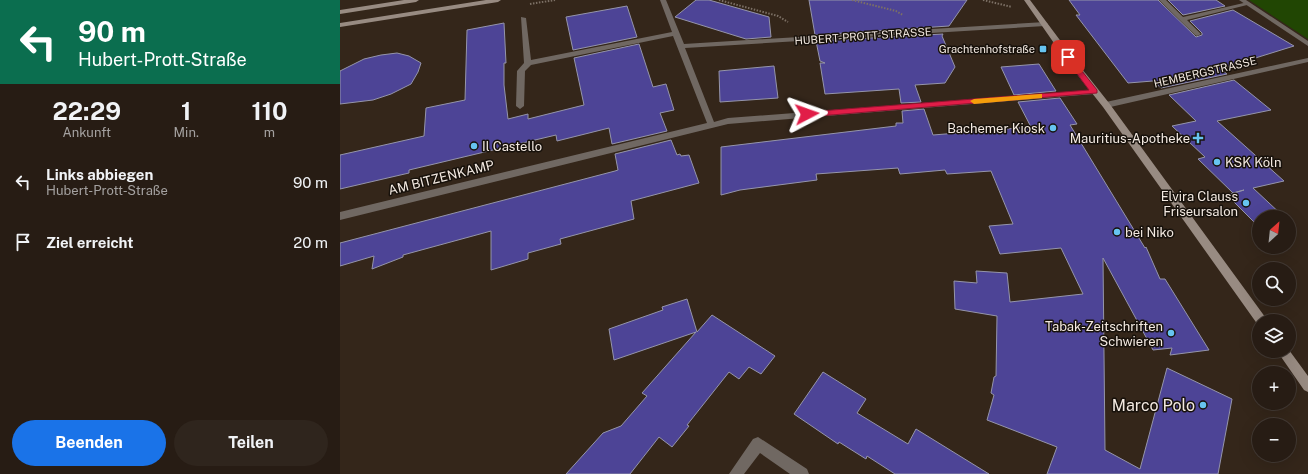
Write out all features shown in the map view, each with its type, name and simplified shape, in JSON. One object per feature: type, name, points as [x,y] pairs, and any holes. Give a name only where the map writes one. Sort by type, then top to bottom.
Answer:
[{"type":"street","points":[[340,12],[416,0]]},
{"type":"street","points":[[340,25],[498,0]]},
{"type":"street","points":[[663,0],[711,124]]},
{"type":"street","points":[[1162,0],[1197,34]]},
{"type":"street","points":[[1029,2],[1094,92],[1106,105],[1257,314]]},
{"type":"street","points":[[1182,19],[1245,2],[1308,44]]},
{"type":"street","points":[[523,18],[528,63]]},
{"type":"street","name":"HUBERT-PROTT-STRASSE","points":[[682,46],[805,40],[1045,24]]},
{"type":"street","points":[[520,106],[521,71],[528,63],[676,33]]},
{"type":"street","name":"HEMBERGSTRASSE","points":[[1106,105],[1308,60]]},
{"type":"street","name":"AM BITZENKAMP","points":[[340,216],[728,121],[1094,92]]},
{"type":"street","points":[[1288,358],[1308,386]]},
{"type":"street","points":[[736,474],[758,444],[802,474]]},
{"type":"path","points":[[719,0],[778,16],[798,28],[805,35],[805,40]]},
{"type":"path","points":[[852,0],[896,11],[906,17],[920,32]]},
{"type":"path","points":[[983,0],[1013,7],[1029,2]]},
{"type":"green space","points":[[1249,0],[1308,0],[1308,39]]},
{"type":"building","points":[[696,0],[709,0],[769,17],[771,37],[746,39],[675,17]]},
{"type":"building","points":[[809,0],[967,0],[949,26],[815,35]]},
{"type":"building","points":[[1069,0],[1158,0],[1196,37],[1202,35],[1202,33],[1190,21],[1233,10],[1294,46],[1220,69],[1227,74],[1161,88],[1153,81],[1128,83],[1076,15],[1080,15]]},
{"type":"building","points":[[1168,0],[1216,0],[1225,6],[1183,15]]},
{"type":"building","points":[[627,6],[637,37],[573,50],[566,17]]},
{"type":"building","points":[[504,23],[506,63],[504,63],[504,85],[508,119],[528,114],[528,119],[584,105],[574,58],[639,44],[653,87],[666,84],[674,110],[660,113],[667,131],[612,144],[609,128],[557,141],[556,135],[409,170],[409,173],[340,189],[340,155],[424,136],[426,108],[465,100],[467,30]]},
{"type":"building","points":[[943,34],[942,36],[955,67],[945,83],[915,85],[921,102],[901,103],[899,89],[825,94],[820,63],[825,63],[820,61],[816,41]]},
{"type":"building","points":[[397,53],[409,56],[421,63],[411,84],[391,94],[373,100],[340,104],[340,71],[364,59]]},
{"type":"building","points":[[1039,64],[1056,91],[1014,95],[1001,67]]},
{"type":"building","points":[[774,66],[778,98],[720,102],[719,71]]},
{"type":"building","points":[[1234,80],[1271,110],[1217,121],[1284,181],[1253,188],[1277,210],[1252,210],[1252,220],[1227,195],[1244,190],[1233,193],[1198,159],[1205,157],[1172,126],[1196,121],[1169,95]]},
{"type":"building","points":[[1060,98],[1077,124],[1070,125],[1145,248],[1146,247],[1160,279],[1165,279],[1209,350],[1170,355],[1172,348],[1153,350],[1103,258],[1105,450],[1140,469],[1167,368],[1232,399],[1218,474],[1047,474],[1057,447],[987,420],[994,395],[991,393],[994,377],[996,376],[997,316],[955,309],[954,281],[977,283],[976,271],[1007,273],[1010,302],[1083,294],[1061,248],[1000,254],[989,226],[1013,224],[991,171],[947,174],[945,170],[900,174],[898,168],[816,174],[817,180],[740,190],[721,195],[721,147],[896,126],[896,123],[903,123],[902,111],[924,109],[933,135],[1031,127],[1018,102]]},
{"type":"building","points":[[671,140],[677,155],[689,155],[699,183],[631,201],[634,219],[560,239],[561,244],[528,253],[528,259],[491,270],[491,231],[403,255],[403,257],[372,269],[374,256],[340,266],[340,243],[615,171],[618,170],[615,154]]},
{"type":"building","points":[[687,299],[697,332],[712,315],[775,356],[761,374],[749,367],[739,379],[729,372],[687,425],[689,426],[672,447],[659,437],[630,474],[566,474],[603,433],[621,426],[647,396],[642,393],[696,332],[614,360],[609,329],[663,310],[662,307]]},
{"type":"building","points":[[823,372],[866,399],[857,413],[908,444],[916,429],[989,474],[895,474],[867,456],[866,459],[839,442],[838,444],[794,414]]},
{"type":"slow traffic","points":[[974,101],[1040,96]]},
{"type":"place","name":"Grachtenhofstraße","points":[[1043,49]]},
{"type":"place","name":"Bachemer Kiosk","points":[[1053,128]]},
{"type":"place","name":"Mauritius-Apotheke","points":[[1198,138]]},
{"type":"place","name":"Il Castello","points":[[474,146]]},
{"type":"place","name":"KSK Köln","points":[[1217,162]]},
{"type":"place","name":"Elvira Clauss Friseursalon","points":[[1246,203]]},
{"type":"place","name":"bei Niko","points":[[1117,232]]},
{"type":"place","name":"Tabak-Zeitschriften Schwieren","points":[[1171,333]]},
{"type":"place","name":"Marco Polo","points":[[1203,405]]},
{"type":"route","points":[[807,114],[1094,92],[1068,57]]}]
